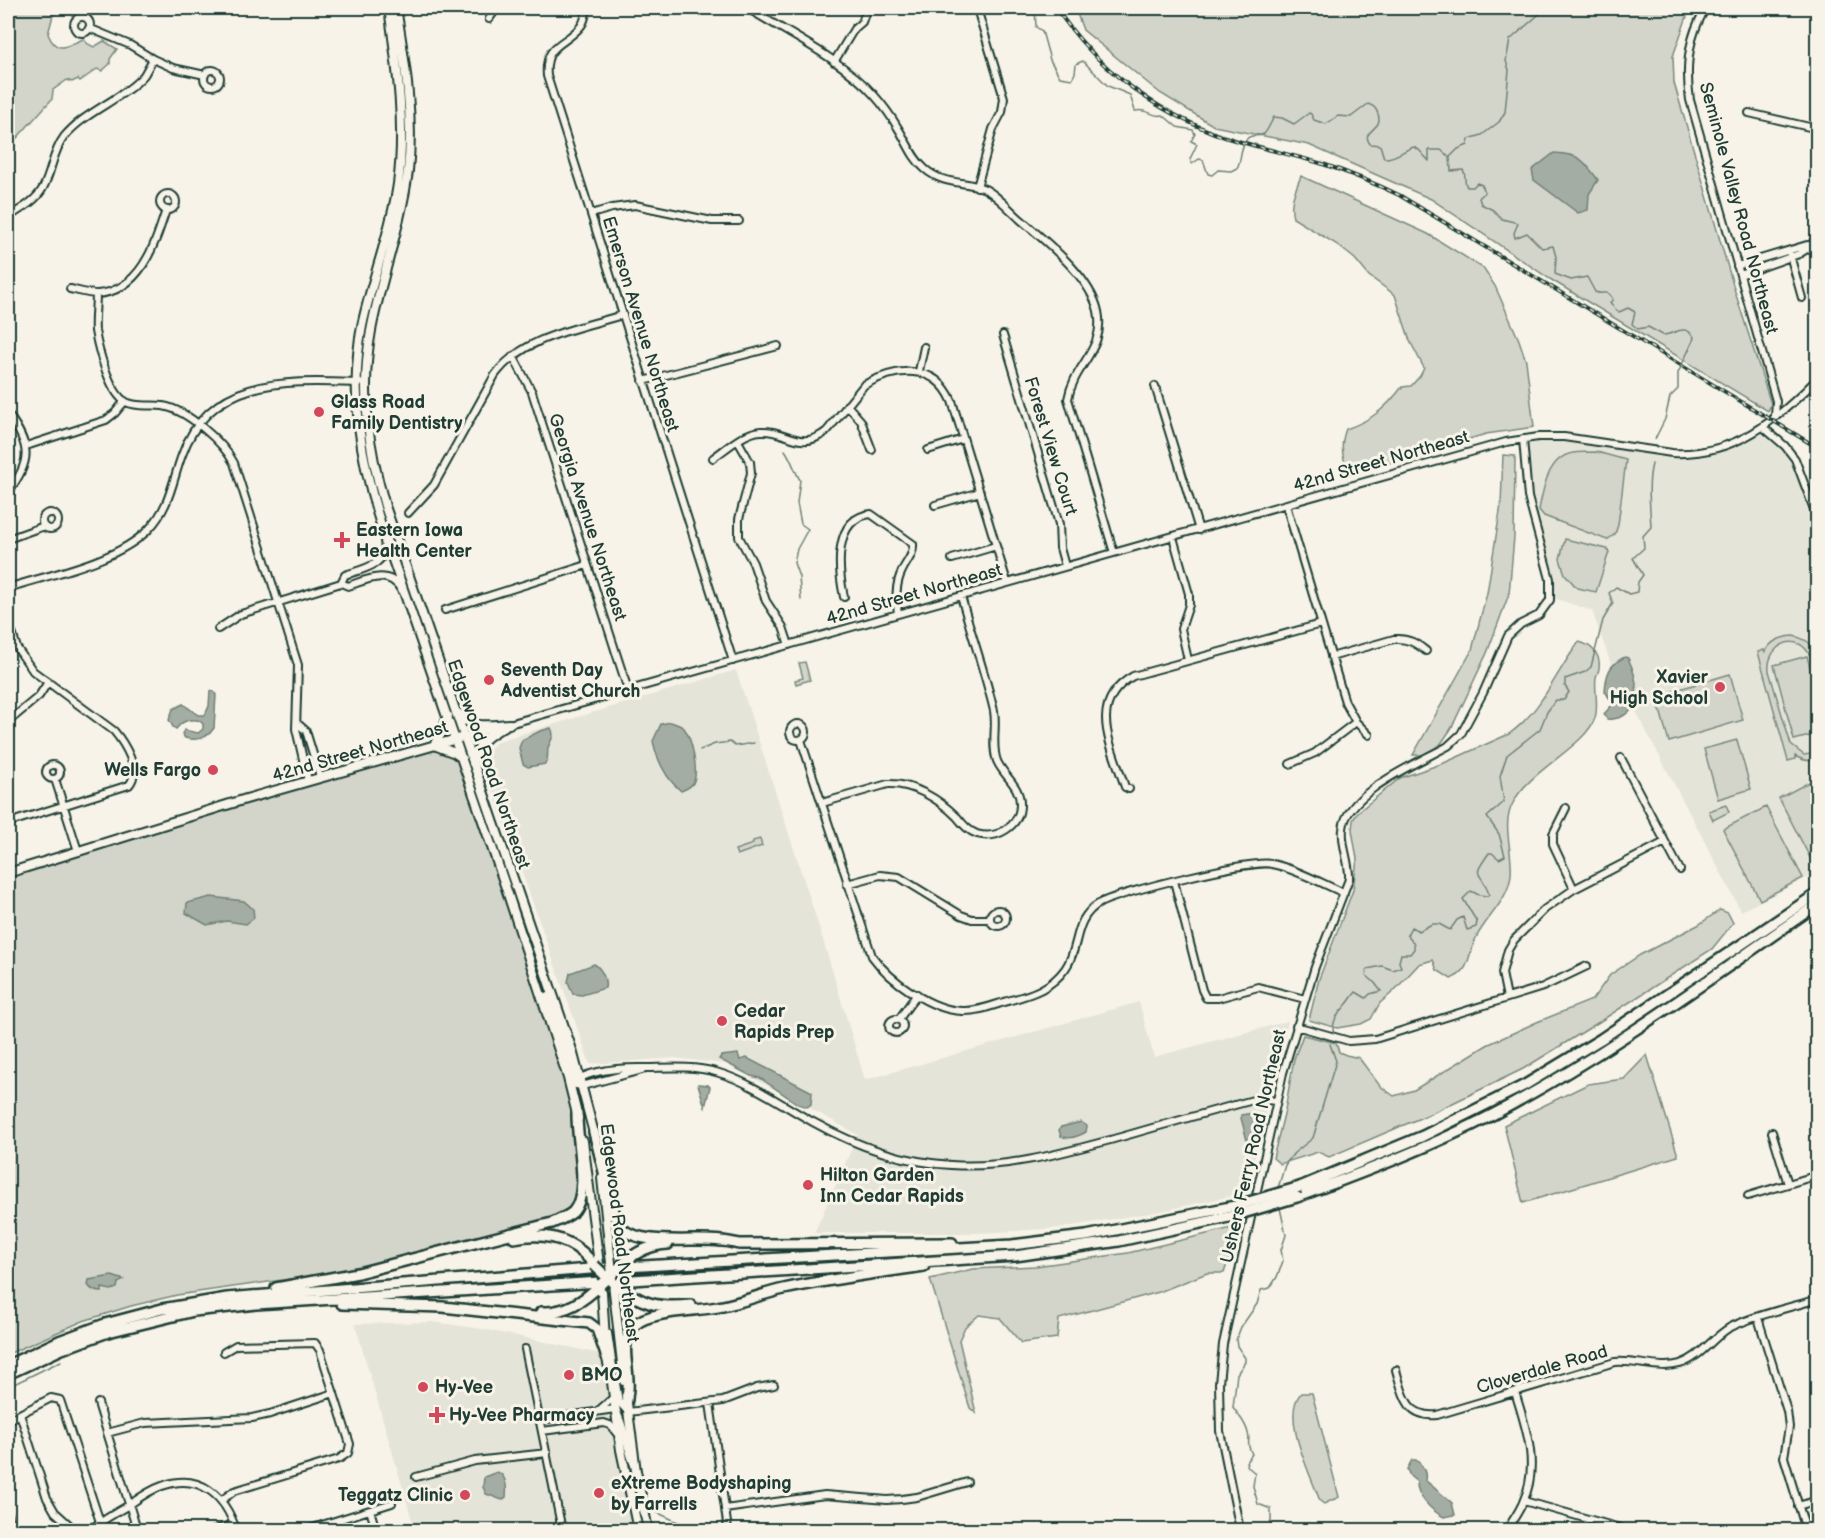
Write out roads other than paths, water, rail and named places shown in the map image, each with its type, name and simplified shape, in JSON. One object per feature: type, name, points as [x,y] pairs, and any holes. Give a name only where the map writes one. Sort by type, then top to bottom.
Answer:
[{"type":"highway","points":[[129,1317],[193,1303],[259,1295],[590,1269],[973,1248],[1053,1241],[1234,1211],[1423,1136],[1526,1085],[1601,1039],[1818,893]]},
{"type":"highway","points":[[423,1257],[516,1238],[549,1236],[569,1243],[585,1254],[603,1280],[646,1304],[669,1307],[762,1294],[854,1276],[1119,1241],[1297,1197],[1427,1146],[1537,1091],[1600,1052],[1818,904]]},
{"type":"highway","points":[[8,1365],[75,1335],[164,1305],[195,1298],[297,1285],[358,1273],[563,1219],[573,1211],[582,1192],[583,1179],[576,1131],[577,1113]]},
{"type":"highway","points":[[594,1132],[616,1224],[620,1228],[633,1235],[646,1238],[721,1240],[740,1244]]},
{"type":"highway","points":[[494,1311],[559,1311],[576,1305],[639,1251],[661,1245],[1053,1241]]},
{"type":"highway","points":[[8,1374],[62,1349],[133,1325],[194,1311],[279,1303],[756,1271],[1015,1256]]},
{"type":"highway","points":[[627,1400],[625,1342],[629,1332],[641,1319],[737,1303],[762,1294]]},
{"type":"highway","points":[[279,1303],[427,1306],[494,1311],[589,1323],[597,1329],[606,1355]]},
{"type":"main road","name":"Edgewood Road Northeast","points":[[389,8],[400,93],[398,186],[362,328],[358,425],[363,458],[382,528],[448,716],[473,764],[575,1080],[577,1113],[603,1280],[627,1400],[636,1471],[648,1530]]},
{"type":"main road","name":"Edgewood Road Northeast","points":[[396,8],[409,92],[410,148],[403,206],[371,331],[361,383],[367,425],[376,477],[453,707],[462,759],[535,977],[575,1080],[582,1086],[594,1132],[603,1185],[610,1263],[603,1280],[606,1355],[611,1375],[618,1435],[638,1530]]},
{"type":"main road","points":[[383,247],[386,251],[386,270]]},
{"type":"main road","points":[[453,707],[464,719],[479,726],[508,724]]},
{"type":"main road","points":[[448,716],[434,745],[455,753],[462,759]]},
{"type":"main road","points":[[473,764],[482,742],[508,724]]},
{"type":"main road","name":"42nd Street Northeast","points":[[8,873],[320,777],[460,738]]},
{"type":"street","points":[[489,19],[497,8]]},
{"type":"street","name":"Emerson Avenue Northeast","points":[[586,8],[582,25],[554,48],[546,65],[547,76],[733,661]]},
{"type":"street","points":[[747,8],[834,62],[872,93],[887,111],[909,150],[923,168],[945,181],[977,187],[993,194],[1058,254],[1095,301],[1099,320],[1098,341],[1072,382],[1068,399],[1114,553]]},
{"type":"street","points":[[834,62],[854,29],[862,22],[867,8]]},
{"type":"street","name":"Seminole Valley Road Northeast","points":[[1706,8],[1690,47],[1687,63],[1690,100],[1776,401],[1775,417]]},
{"type":"street","points":[[977,187],[993,129],[1002,112],[1004,98],[978,12]]},
{"type":"street","points":[[89,28],[130,45],[153,59],[190,73],[205,75]]},
{"type":"street","points":[[8,217],[33,201],[43,188],[51,162],[64,137],[75,126],[144,75],[153,59]]},
{"type":"street","points":[[1749,113],[1818,129]]},
{"type":"street","points":[[591,214],[635,205],[712,221],[739,221]]},
{"type":"street","points":[[70,289],[96,294],[113,290],[129,281],[142,268],[153,250],[166,210]]},
{"type":"street","points":[[1740,275],[1789,254],[1816,239]]},
{"type":"street","points":[[1737,266],[1789,254]]},
{"type":"street","points":[[1789,254],[1802,298]]},
{"type":"street","points":[[96,294],[95,329],[113,389],[125,401],[135,406],[171,408],[220,443],[234,463],[298,665],[297,739],[308,781]]},
{"type":"street","points":[[408,513],[434,484],[495,375],[513,356],[531,344],[622,315]]},
{"type":"street","name":"Forest View Court","points":[[1003,335],[1059,524],[1060,548],[1065,566]]},
{"type":"street","points":[[643,381],[778,346]]},
{"type":"street","points":[[919,371],[924,347]]},
{"type":"street","name":"Georgia Avenue Northeast","points":[[513,356],[532,393],[628,690]]},
{"type":"street","points":[[712,458],[753,432],[762,431],[803,441],[812,440],[826,431],[864,385],[888,376],[919,371],[939,380],[948,391],[1007,582]]},
{"type":"street","name":"42nd Street Northeast","points":[[460,738],[1007,582],[1286,506],[1442,459],[1523,439],[1564,437],[1659,452],[1706,451],[1734,443],[1763,427],[1792,404],[1818,378]]},
{"type":"street","points":[[8,588],[111,555],[135,541],[149,529],[164,508],[175,484],[184,448],[197,425],[228,399],[258,386],[273,384],[361,383]]},
{"type":"street","points":[[1155,386],[1199,530]]},
{"type":"street","points":[[26,446],[106,420],[125,401]]},
{"type":"street","points":[[847,405],[861,421],[872,450]]},
{"type":"street","points":[[8,414],[26,446],[27,455],[25,466],[8,492]]},
{"type":"street","points":[[1763,427],[1791,452],[1818,520]]},
{"type":"street","points":[[928,450],[963,439]]},
{"type":"street","name":"Ushers Ferry Road Northeast","points":[[1240,1530],[1221,1431],[1220,1366],[1226,1325],[1276,1101],[1296,1026],[1314,967],[1349,879],[1349,864],[1343,830],[1346,818],[1371,790],[1456,740],[1483,693],[1508,636],[1521,624],[1539,615],[1551,600],[1550,579],[1528,497],[1523,439]]},
{"type":"street","points":[[738,441],[750,462],[751,473],[739,519],[740,537],[753,563],[766,601],[783,627],[789,645]]},
{"type":"street","points":[[935,505],[980,492]]},
{"type":"street","points":[[1286,506],[1345,702],[1356,722],[1369,735]]},
{"type":"street","points":[[844,597],[840,548],[851,522],[859,515],[871,514],[913,544],[912,553],[901,572],[897,587],[898,614]]},
{"type":"street","points":[[8,538],[44,526]]},
{"type":"street","points":[[341,583],[345,575],[371,567],[384,556],[382,528]]},
{"type":"street","points":[[1173,537],[1189,594],[1189,605],[1181,629],[1188,660]]},
{"type":"street","points":[[952,559],[996,546]]},
{"type":"street","points":[[445,610],[587,565]]},
{"type":"street","points":[[218,629],[241,615],[278,602],[341,583],[348,586],[376,577],[383,576],[391,579],[398,585],[406,599]]},
{"type":"street","points":[[822,803],[888,784],[899,784],[910,787],[942,804],[975,834],[990,836],[1013,825],[1021,807],[1018,792],[998,762],[994,743],[994,712],[961,596]]},
{"type":"street","points":[[8,620],[10,639],[33,671],[114,731],[125,747],[134,771],[133,780],[129,785],[8,822]]},
{"type":"street","points":[[1129,789],[1125,787],[1106,729],[1106,709],[1109,698],[1122,682],[1159,668],[1321,624]]},
{"type":"street","points":[[1331,657],[1405,638],[1426,651]]},
{"type":"street","points":[[8,722],[32,703],[48,682]]},
{"type":"street","points":[[1290,764],[1315,753],[1356,722]]},
{"type":"street","points":[[297,723],[306,730],[320,777]]},
{"type":"street","points":[[801,740],[872,956],[888,975],[942,1008],[976,1010],[1035,993],[1047,987],[1066,968],[1078,930],[1092,909],[1101,902],[1118,896],[1247,865],[1271,863],[1344,893]]},
{"type":"street","points":[[1621,758],[1680,870]]},
{"type":"street","points":[[55,779],[78,851]]},
{"type":"street","points":[[1566,808],[1553,834],[1553,844],[1574,889]]},
{"type":"street","points":[[1507,998],[1502,973],[1508,950],[1514,940],[1545,909],[1574,889],[1665,842]]},
{"type":"street","points":[[847,884],[879,876],[899,877],[961,915],[972,919],[990,919]]},
{"type":"street","points":[[1174,881],[1206,998],[1218,998],[1258,987],[1305,999]]},
{"type":"street","points":[[1296,1026],[1337,1039],[1363,1041],[1375,1039],[1554,983],[1587,966]]},
{"type":"street","points":[[899,1019],[916,994]]},
{"type":"street","points":[[575,1080],[626,1068],[672,1066],[716,1072],[746,1084],[814,1123],[866,1148],[911,1160],[953,1165],[1010,1164],[1075,1150],[1257,1099],[1276,1101]]},
{"type":"street","points":[[582,1086],[625,1076],[647,1068]]},
{"type":"street","points":[[1772,1131],[1788,1184]]},
{"type":"street","points":[[1748,1196],[1818,1175]]},
{"type":"street","name":"Cloverdale Road","points":[[1396,1370],[1407,1403],[1423,1415],[1437,1415],[1615,1362],[1680,1364],[1692,1358],[1727,1329],[1818,1299]]},
{"type":"street","points":[[603,1309],[607,1320],[619,1402],[628,1412],[710,1403],[774,1385]]},
{"type":"street","points":[[1758,1318],[1787,1411],[1789,1427],[1784,1457],[1806,1530]]},
{"type":"street","points":[[222,1500],[234,1491],[339,1459],[349,1448],[349,1440],[321,1350],[315,1343],[236,1345],[224,1352]]},
{"type":"street","points":[[525,1349],[562,1530]]},
{"type":"street","points":[[1507,1530],[1524,1501],[1532,1458],[1515,1392]]},
{"type":"street","points":[[108,1433],[145,1423],[252,1418],[334,1393]]},
{"type":"street","points":[[8,1420],[55,1397],[60,1400],[100,1522]]},
{"type":"street","points":[[598,1412],[614,1398]]},
{"type":"street","points":[[98,1403],[137,1530]]},
{"type":"street","points":[[710,1403],[728,1530]]},
{"type":"street","points":[[540,1420],[615,1409],[622,1423],[627,1451],[636,1471]]},
{"type":"street","points":[[20,1414],[47,1498],[55,1512],[75,1530]]},
{"type":"street","points":[[542,1431],[604,1423],[610,1425],[618,1435]]},
{"type":"street","points":[[416,1477],[475,1461],[547,1453]]},
{"type":"street","points":[[89,1530],[156,1488],[177,1482],[201,1486],[222,1500],[235,1527],[215,1530]]},
{"type":"street","points":[[725,1509],[825,1494],[887,1500],[902,1499],[917,1497],[967,1482]]},
{"type":"street","points":[[1798,1506],[1818,1500]]},
{"type":"street","points":[[1524,1501],[1627,1530]]},
{"type":"street","points":[[306,1530],[392,1503]]},
{"type":"street","points":[[370,1510],[376,1530]]},
{"type":"street","points":[[8,1514],[13,1530]]},
{"type":"waterway","points":[[1035,8],[1036,27],[1042,31],[1050,60],[1060,77],[1072,79],[1076,64],[1083,61],[1108,86],[1130,95],[1135,111],[1163,115],[1177,127],[1193,130],[1195,134],[1191,141],[1197,144],[1190,159],[1192,164],[1199,159],[1203,160],[1208,174],[1212,175],[1218,170],[1231,171],[1237,168],[1246,140],[1264,134],[1274,117],[1294,124],[1309,113],[1314,120],[1326,124],[1338,116],[1351,117],[1368,104],[1376,109],[1379,121],[1367,138],[1370,144],[1380,145],[1384,158],[1392,157],[1414,147],[1429,161],[1429,150],[1441,150],[1450,158],[1451,171],[1463,170],[1467,187],[1473,187],[1477,183],[1482,185],[1485,192],[1479,198],[1481,204],[1493,210],[1502,219],[1518,223],[1514,233],[1515,238],[1527,233],[1542,248],[1553,246],[1556,257],[1555,274],[1571,280],[1587,277],[1595,292],[1609,294],[1613,300],[1610,302],[1619,312],[1628,308],[1635,312],[1632,324],[1638,329],[1648,327],[1663,335],[1683,330],[1694,337],[1678,373],[1678,389],[1670,397],[1665,419],[1655,439]]},
{"type":"waterway","points":[[1450,157],[1458,149],[1468,145],[1469,139],[1482,135],[1499,122],[1505,112],[1509,70],[1506,61],[1510,40],[1546,8]]},
{"type":"waterway","points":[[785,450],[800,480],[797,503],[801,524],[808,529],[797,549],[794,563],[799,577],[801,600]]},
{"type":"waterway","points":[[1333,1032],[1336,1017],[1356,992],[1366,998],[1370,994],[1381,991],[1366,975],[1367,969],[1382,966],[1393,970],[1401,967],[1399,962],[1401,954],[1410,954],[1414,949],[1414,944],[1407,935],[1411,927],[1419,931],[1432,924],[1439,924],[1450,930],[1457,920],[1463,917],[1467,930],[1476,927],[1477,922],[1463,899],[1471,891],[1479,895],[1489,895],[1478,871],[1489,853],[1499,859],[1505,856],[1499,834],[1487,817],[1504,802],[1500,776],[1507,755],[1540,729],[1547,712],[1556,700],[1564,700],[1569,692],[1565,686],[1565,679],[1585,672],[1591,667],[1603,620],[1613,603],[1609,593],[1616,587],[1629,594],[1637,592],[1638,582],[1643,575],[1633,558],[1644,548],[1643,536],[1651,527],[1649,487],[1652,464]]},
{"type":"waterway","points":[[700,750],[715,744],[730,742],[735,746],[754,743]]},
{"type":"waterway","points":[[1278,1188],[1285,1165],[1294,1153],[1313,1138],[1336,1061],[1330,1044]]},
{"type":"waterway","points":[[1271,1530],[1271,1509],[1258,1504],[1253,1486],[1255,1473],[1246,1462],[1252,1454],[1247,1429],[1233,1407],[1237,1374],[1245,1362],[1236,1340],[1241,1327],[1257,1304],[1261,1290],[1270,1288],[1283,1261],[1281,1250],[1286,1235],[1280,1208]]},
{"type":"waterway","points":[[8,1387],[61,1361]]},
{"type":"waterway","points":[[656,1512],[680,1523],[710,1530]]},
{"type":"railway","points":[[1056,8],[1089,50],[1108,68],[1128,85],[1173,114],[1222,136],[1323,164],[1399,195],[1818,448]]},
{"type":"place","name":"Glass Road Family Dentistry","points":[[319,412]]},
{"type":"place","name":"Eastern Iowa Health Center","points":[[342,540]]},
{"type":"place","name":"Seventh Day Adventist Church","points":[[489,680]]},
{"type":"place","name":"Xavier High School","points":[[1720,687]]},
{"type":"place","name":"Wells Fargo","points":[[213,770]]},
{"type":"place","name":"Cedar Rapids Prep","points":[[722,1021]]},
{"type":"place","name":"Hilton Garden Inn Cedar Rapids","points":[[808,1185]]},
{"type":"place","name":"BMO","points":[[569,1375]]},
{"type":"place","name":"Hy-Vee","points":[[423,1387]]},
{"type":"place","name":"Hy-Vee Pharmacy","points":[[437,1415]]},
{"type":"place","name":"eXtreme Bodyshaping by Farrells","points":[[599,1493]]},
{"type":"place","name":"Teggatz Clinic","points":[[465,1495]]}]
